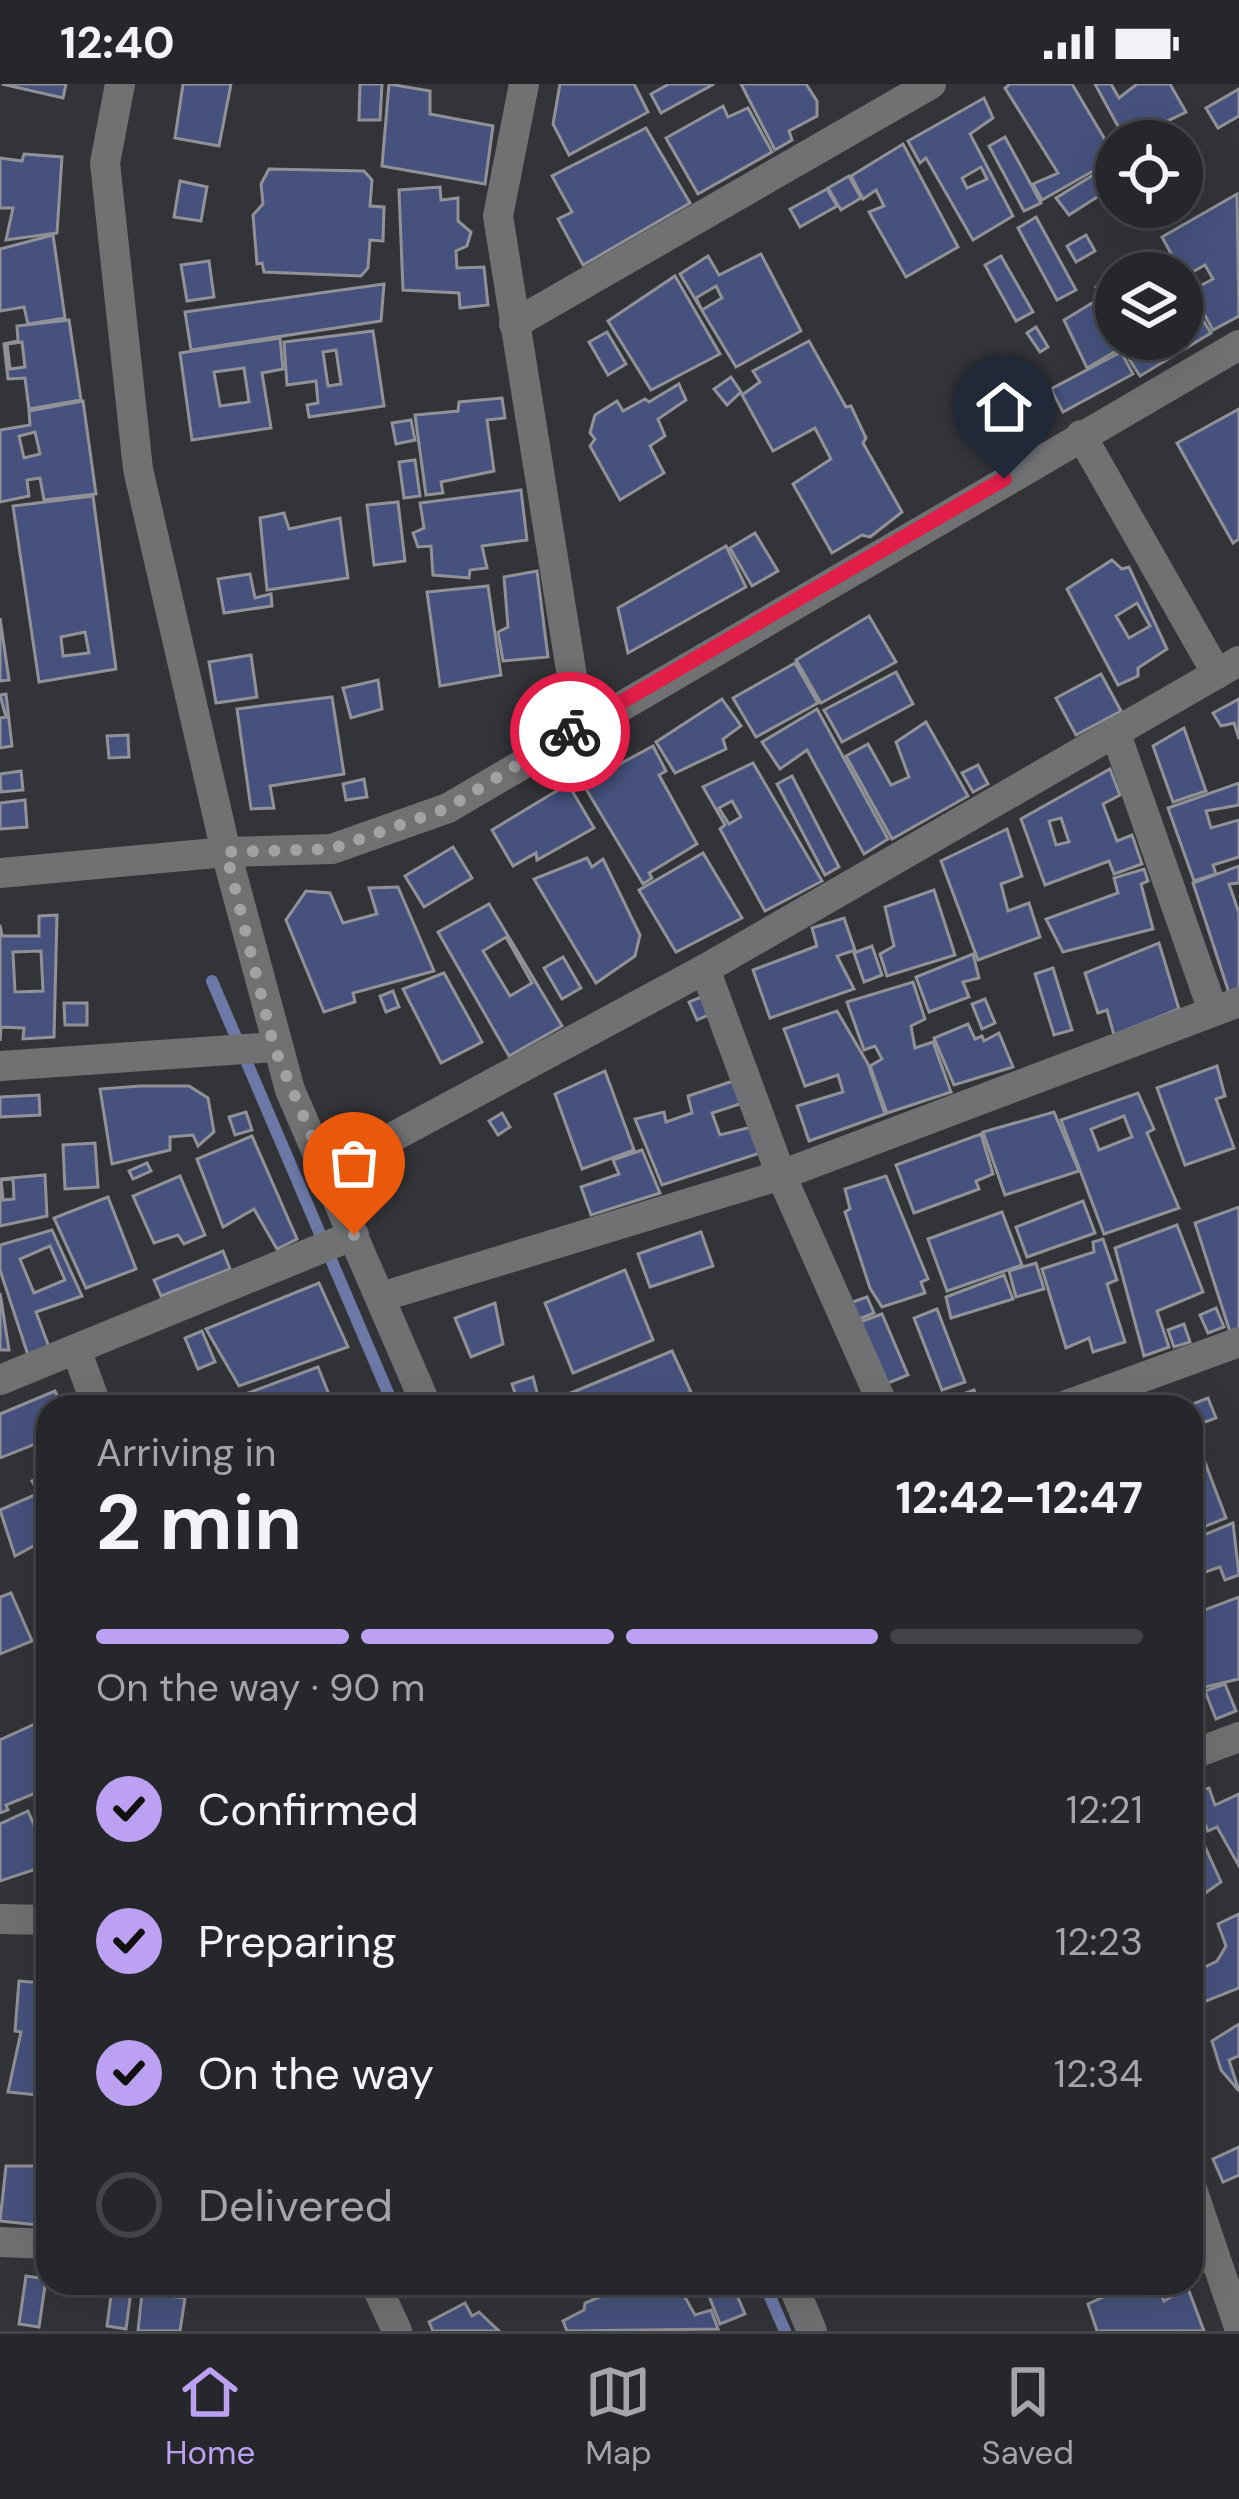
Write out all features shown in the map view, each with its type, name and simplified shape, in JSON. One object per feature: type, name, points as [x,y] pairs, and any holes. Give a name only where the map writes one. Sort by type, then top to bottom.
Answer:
[{"type":"street","points":[[120,84],[105,163],[139,469],[226,852],[274,1047],[422,1395]]},
{"type":"street","points":[[524,84],[498,216],[580,726]]},
{"type":"street","points":[[514,324],[931,84]]},
{"type":"street","points":[[0,873],[226,852],[332,849],[448,808],[580,726],[1239,345]]},
{"type":"street","points":[[326,1173],[705,969],[1228,667],[1081,435]]},
{"type":"street","points":[[381,1297],[781,1175],[1226,1006],[1116,734]]},
{"type":"street","points":[[705,969],[781,1175],[879,1395]]},
{"type":"street","points":[[0,1066],[274,1047]]},
{"type":"street","points":[[0,1380],[354,1235]]},
{"type":"street","points":[[1094,1395],[1239,1342]]},
{"type":"street","points":[[76,1348],[93,1395]]},
{"type":"street","points":[[1203,1751],[1239,1737]]},
{"type":"street","points":[[0,1918],[36,1920]]},
{"type":"street","points":[[1203,2221],[1239,2327]]},
{"type":"street","points":[[0,2242],[36,2244]]},
{"type":"street","points":[[380,2295],[397,2331]]},
{"type":"street","points":[[797,2295],[812,2331]]},
{"type":"building","points":[[2,84],[66,84],[63,98]]},
{"type":"building","points":[[183,84],[231,84],[219,146],[175,138]]},
{"type":"building","points":[[360,84],[382,84],[380,120],[359,120]]},
{"type":"building","points":[[389,84],[430,91],[430,114],[493,126],[485,184],[382,166]]},
{"type":"building","points":[[560,84],[634,84],[648,112],[569,155],[553,124]]},
{"type":"building","points":[[669,84],[714,84],[661,113],[651,94]]},
{"type":"building","points":[[741,84],[806,84],[817,101],[817,116],[789,131],[792,140],[775,150]]},
{"type":"building","points":[[1010,84],[1072,84],[1095,123],[1095,170],[1042,200],[1033,184],[1058,173],[1005,88]]},
{"type":"building","points":[[1095,84],[1111,84],[1119,98],[1137,84],[1170,84],[1186,112],[1169,120],[1115,120]]},
{"type":"building","points":[[1239,89],[1239,116],[1218,128],[1206,108]]},
{"type":"building","points":[[984,98],[993,118],[970,134],[1013,216],[973,240],[926,158],[920,163],[908,141]],"holes":[[[981,167],[987,179],[967,188],[962,178]]]},
{"type":"building","points":[[723,106],[728,117],[748,108],[772,152],[698,194],[666,138]]},
{"type":"building","points":[[646,128],[690,203],[583,265],[558,219],[572,212],[552,176]]},
{"type":"building","points":[[1005,137],[1041,203],[1024,211],[989,146]]},
{"type":"building","points":[[903,144],[958,247],[906,277],[869,212],[884,206],[876,190],[863,199],[851,176]]},
{"type":"building","points":[[24,154],[62,157],[57,233],[6,240],[13,208],[0,208],[0,158],[22,161]]},
{"type":"building","points":[[269,169],[364,171],[372,180],[370,206],[384,207],[383,241],[370,240],[368,268],[361,276],[264,272],[262,263],[257,264],[253,215],[263,204],[261,184]]},
{"type":"building","points":[[1095,174],[1095,198],[1069,215],[1056,198]]},
{"type":"building","points":[[849,176],[861,198],[841,210],[828,188]]},
{"type":"building","points":[[180,181],[207,187],[201,221],[174,217]]},
{"type":"building","points":[[440,187],[441,200],[458,198],[458,221],[471,232],[467,246],[456,251],[457,268],[484,267],[488,305],[460,308],[459,293],[403,290],[399,190]]},
{"type":"building","points":[[827,189],[837,206],[800,227],[790,209]]},
{"type":"building","points":[[1237,194],[1239,316],[1213,330],[1203,312],[1203,284],[1213,279],[1203,266],[1203,252],[1170,252],[1162,237],[1178,228],[1203,228],[1203,213]]},
{"type":"building","points":[[1036,217],[1076,290],[1057,300],[1018,228]]},
{"type":"building","points":[[53,235],[65,318],[28,324],[24,307],[0,311],[0,249]]},
{"type":"building","points":[[1086,235],[1095,251],[1076,262],[1067,246]]},
{"type":"building","points":[[761,254],[801,331],[736,367],[680,274],[708,256],[719,275]],"holes":[[[716,286],[722,298],[702,310],[696,298]]]},
{"type":"building","points":[[1001,256],[1033,312],[1016,321],[985,265]]},
{"type":"building","points":[[209,261],[214,297],[187,301],[181,265]]},
{"type":"building","points":[[675,276],[720,354],[651,390],[608,321]]},
{"type":"building","points":[[384,284],[381,321],[191,350],[185,312]]},
{"type":"building","points":[[1095,301],[1095,360],[1101,360],[1087,368],[1064,320]]},
{"type":"building","points":[[69,320],[81,400],[29,409],[25,378],[8,379],[4,344],[18,341],[17,326]],"holes":[[[22,342],[25,367],[10,369],[7,344]]]},
{"type":"building","points":[[1036,327],[1048,347],[1040,352],[1027,333]]},
{"type":"building","points":[[373,331],[384,406],[309,417],[307,405],[318,403],[316,381],[287,385],[284,342]],"holes":[[[336,350],[341,384],[328,386],[323,352]]]},
{"type":"building","points":[[607,332],[626,364],[608,375],[589,342]]},
{"type":"building","points":[[280,338],[283,369],[262,373],[271,428],[192,440],[180,353]],"holes":[[[244,368],[249,402],[220,406],[214,372]]]},
{"type":"building","points":[[809,341],[846,407],[851,406],[866,438],[863,443],[902,512],[870,537],[862,535],[832,553],[793,484],[831,459],[815,428],[773,451],[742,395],[760,382],[753,371]]},
{"type":"building","points":[[1106,360],[1125,360],[1133,374],[1063,412],[1051,389]]},
{"type":"building","points":[[1130,360],[1166,360],[1140,376]]},
{"type":"building","points":[[731,377],[741,392],[727,405],[714,389]]},
{"type":"building","points":[[679,384],[686,400],[658,419],[665,436],[650,446],[664,473],[620,500],[590,446],[595,439],[590,433],[595,415],[617,401],[623,411],[645,399],[649,402]]},
{"type":"building","points":[[502,398],[505,418],[487,420],[494,471],[441,482],[443,493],[426,495],[415,415],[458,411],[459,402]]},
{"type":"building","points":[[83,401],[96,494],[44,500],[40,478],[27,480],[29,496],[0,502],[0,430],[30,425],[29,411]],"holes":[[[35,432],[40,454],[24,458],[19,436]]]},
{"type":"building","points":[[1239,409],[1239,539],[1233,543],[1177,443]]},
{"type":"building","points":[[411,420],[415,440],[396,444],[392,423]]},
{"type":"building","points":[[415,460],[420,496],[404,498],[399,462]]},
{"type":"building","points":[[521,490],[527,540],[482,546],[487,568],[470,570],[469,578],[433,575],[431,546],[418,547],[413,533],[424,528],[420,503]]},
{"type":"building","points":[[93,496],[116,669],[39,682],[13,506]],"holes":[[[85,632],[89,653],[63,656],[61,637]]]},
{"type":"building","points":[[398,502],[405,561],[374,565],[367,505]]},
{"type":"building","points":[[284,513],[289,529],[340,518],[348,578],[267,590],[260,518]]},
{"type":"building","points":[[755,533],[778,571],[752,586],[730,548]]},
{"type":"building","points":[[726,546],[746,587],[628,653],[618,608]]},
{"type":"building","points":[[1112,560],[1122,569],[1129,567],[1167,649],[1138,668],[1138,676],[1118,685],[1067,589]],"holes":[[[1137,603],[1150,626],[1129,638],[1116,616]]]},
{"type":"building","points":[[537,571],[548,657],[503,661],[498,632],[508,627],[504,577]]},
{"type":"building","points":[[250,574],[255,598],[271,594],[272,606],[224,613],[218,579]]},
{"type":"building","points":[[488,586],[501,675],[440,686],[427,592]]},
{"type":"building","points":[[869,616],[896,662],[821,703],[796,660]]},
{"type":"building","points":[[0,618],[9,680],[0,681]]},
{"type":"building","points":[[251,655],[257,697],[216,703],[209,662]]},
{"type":"building","points":[[795,663],[818,703],[756,737],[733,698]]},
{"type":"building","points":[[896,672],[913,704],[842,742],[824,710]]},
{"type":"building","points":[[1101,674],[1121,711],[1076,735],[1056,698]]},
{"type":"building","points":[[378,680],[382,709],[351,718],[343,688]]},
{"type":"building","points":[[6,694],[12,746],[0,748],[0,718],[6,717],[0,695]]},
{"type":"building","points":[[332,697],[344,774],[270,786],[274,808],[251,809],[237,709]]},
{"type":"building","points":[[722,699],[741,726],[723,739],[726,749],[675,773],[656,742]]},
{"type":"building","points":[[1239,699],[1239,739],[1234,723],[1221,726],[1213,713]]},
{"type":"building","points":[[817,709],[888,839],[864,854],[807,750],[780,769],[762,742]]},
{"type":"building","points":[[926,722],[968,796],[892,839],[846,756],[868,744],[891,785],[909,777],[896,742]]},
{"type":"building","points":[[1184,728],[1206,791],[1173,802],[1153,746]]},
{"type":"building","points":[[128,735],[129,757],[109,758],[107,736]]},
{"type":"building","points":[[653,746],[666,771],[659,775],[697,844],[649,873],[652,878],[643,884],[583,784]]},
{"type":"building","points":[[753,763],[822,881],[765,911],[703,787]],"holes":[[[732,801],[741,817],[729,824],[719,808]]]},
{"type":"building","points":[[978,765],[988,784],[973,792],[962,773]]},
{"type":"building","points":[[1110,769],[1120,795],[1103,804],[1117,841],[1132,835],[1142,864],[1114,874],[1109,861],[1045,885],[1021,819]],"holes":[[[1061,818],[1069,842],[1056,845],[1049,821]]]},
{"type":"building","points":[[21,771],[23,790],[1,792],[0,774]]},
{"type":"building","points":[[792,776],[839,867],[825,875],[777,784]]},
{"type":"building","points":[[364,779],[367,797],[346,800],[343,784]]},
{"type":"building","points":[[1239,783],[1239,805],[1206,811],[1211,828],[1239,820],[1239,857],[1213,865],[1216,874],[1194,881],[1168,808]]},
{"type":"building","points":[[568,784],[594,828],[537,860],[536,853],[513,866],[492,830]]},
{"type":"building","points":[[25,800],[27,827],[0,829],[0,803]]},
{"type":"building","points":[[1007,829],[1022,876],[1001,884],[1008,911],[1029,903],[1040,937],[978,960],[941,861]]},
{"type":"building","points":[[453,847],[472,878],[424,907],[405,876]]},
{"type":"building","points":[[703,853],[742,918],[676,952],[639,890]]},
{"type":"building","points":[[587,858],[592,867],[603,859],[640,935],[635,956],[596,983],[534,879]]},
{"type":"building","points":[[1239,866],[1239,883],[1229,884],[1239,913],[1239,996],[1231,999],[1193,883]]},
{"type":"building","points":[[1144,869],[1148,881],[1141,884],[1153,929],[1063,952],[1046,919],[1118,893],[1114,878]]},
{"type":"building","points":[[398,887],[434,971],[353,993],[355,1002],[324,1012],[286,920],[306,891],[330,893],[343,923],[377,914],[369,888]]},
{"type":"building","points":[[934,890],[955,955],[887,976],[880,954],[894,946],[885,907]]},
{"type":"building","points":[[489,904],[562,1026],[509,1056],[438,932]],"holes":[[[506,937],[532,983],[510,996],[483,951]]]},
{"type":"building","points":[[57,915],[54,1037],[23,1039],[24,1028],[1,1027],[0,1041],[0,925],[2,936],[39,936],[39,916]],"holes":[[[41,951],[43,991],[15,992],[13,952]]]},
{"type":"building","points":[[844,918],[855,950],[837,956],[854,989],[770,1018],[753,970],[817,946],[812,928]]},
{"type":"building","points":[[1159,943],[1179,1009],[1114,1035],[1107,1010],[1098,1013],[1085,973]]},
{"type":"building","points":[[872,946],[882,975],[864,982],[854,953]]},
{"type":"building","points":[[973,954],[979,978],[963,982],[969,997],[929,1012],[916,977]]},
{"type":"building","points":[[563,957],[581,988],[562,999],[544,968]]},
{"type":"building","points":[[1053,968],[1072,1030],[1054,1035],[1035,974]]},
{"type":"building","points":[[444,973],[482,1042],[441,1063],[403,989]]},
{"type":"building","points":[[913,982],[925,1019],[911,1026],[915,1048],[933,1042],[951,1092],[887,1113],[870,1066],[882,1059],[875,1046],[864,1050],[847,1002]]},
{"type":"building","points":[[393,991],[399,1007],[386,1012],[380,996]]},
{"type":"building","points":[[706,995],[713,1013],[697,1020],[689,1002]]},
{"type":"building","points":[[985,999],[995,1023],[982,1029],[972,1004]]},
{"type":"building","points":[[64,1003],[87,1003],[87,1025],[65,1025]]},
{"type":"building","points":[[837,1011],[868,1064],[885,1114],[809,1141],[797,1106],[843,1092],[838,1075],[805,1086],[784,1029]]},
{"type":"building","points":[[968,1024],[975,1039],[982,1036],[984,1041],[999,1033],[1013,1067],[954,1085],[934,1038]]},
{"type":"building","points":[[1217,1066],[1225,1096],[1216,1099],[1234,1148],[1185,1165],[1157,1088]]},
{"type":"building","points":[[605,1071],[634,1150],[582,1169],[555,1094]]},
{"type":"building","points":[[739,1079],[746,1102],[712,1113],[720,1135],[755,1126],[763,1152],[662,1185],[635,1119],[664,1112],[666,1122],[692,1113],[688,1096]]},
{"type":"building","points":[[189,1086],[208,1098],[214,1132],[198,1146],[193,1135],[170,1137],[170,1150],[112,1164],[100,1089]]},
{"type":"building","points":[[1138,1093],[1154,1129],[1147,1133],[1179,1208],[1104,1234],[1061,1120]],"holes":[[[1124,1116],[1132,1137],[1099,1150],[1091,1129]]]},
{"type":"building","points":[[39,1095],[40,1115],[0,1117],[0,1097]]},
{"type":"building","points":[[246,1112],[252,1130],[235,1135],[229,1117]]},
{"type":"building","points":[[1054,1112],[1079,1171],[1005,1195],[983,1132]]},
{"type":"building","points":[[502,1113],[510,1127],[498,1135],[489,1121]]},
{"type":"building","points":[[981,1134],[993,1174],[976,1181],[979,1189],[914,1213],[896,1165]]},
{"type":"building","points":[[252,1136],[297,1239],[277,1249],[254,1209],[223,1227],[197,1159]]},
{"type":"building","points":[[95,1143],[98,1187],[65,1189],[63,1145]]},
{"type":"building","points":[[642,1150],[660,1193],[591,1215],[581,1187],[619,1174],[613,1160]]},
{"type":"building","points":[[147,1163],[151,1171],[133,1179],[129,1171]]},
{"type":"building","points":[[45,1175],[47,1216],[0,1226],[0,1179]],"holes":[[[13,1179],[14,1199],[3,1200],[1,1180]]]},
{"type":"building","points":[[180,1176],[205,1235],[184,1244],[178,1235],[154,1243],[133,1196]]},
{"type":"building","points":[[886,1176],[928,1279],[921,1282],[925,1293],[882,1307],[870,1288],[845,1212],[850,1209],[845,1189]]},
{"type":"building","points":[[108,1197],[136,1269],[86,1288],[54,1218]]},
{"type":"building","points":[[1083,1201],[1095,1233],[1027,1257],[1016,1227]]},
{"type":"building","points":[[1239,1207],[1239,1332],[1231,1335],[1195,1223]]},
{"type":"building","points":[[1002,1212],[1022,1265],[947,1291],[928,1239]]},
{"type":"building","points":[[1177,1225],[1203,1292],[1157,1311],[1169,1347],[1144,1356],[1115,1248]]},
{"type":"building","points":[[52,1230],[82,1296],[36,1312],[49,1347],[28,1355],[0,1270],[0,1245]],"holes":[[[50,1246],[65,1280],[34,1293],[20,1259]]]},
{"type":"building","points":[[701,1232],[713,1266],[650,1287],[638,1254]]},
{"type":"building","points":[[1103,1239],[1117,1280],[1107,1284],[1125,1342],[1093,1352],[1089,1338],[1066,1348],[1042,1269],[1094,1252],[1093,1242]]},
{"type":"building","points":[[223,1251],[230,1269],[161,1296],[154,1280]]},
{"type":"building","points":[[1036,1263],[1044,1289],[1016,1297],[1009,1271]]},
{"type":"building","points":[[625,1270],[653,1340],[573,1373],[545,1303]]},
{"type":"building","points":[[1004,1275],[1013,1299],[951,1318],[946,1297]]},
{"type":"building","points":[[319,1283],[348,1347],[239,1386],[206,1329]]},
{"type":"building","points":[[0,1293],[9,1350],[0,1350]]},
{"type":"building","points":[[867,1297],[874,1313],[857,1320],[850,1303]]},
{"type":"building","points":[[495,1303],[503,1344],[471,1357],[455,1318]]},
{"type":"building","points":[[1216,1308],[1224,1327],[1208,1333],[1200,1315]]},
{"type":"building","points":[[937,1309],[965,1382],[942,1390],[914,1318]]},
{"type":"building","points":[[882,1314],[908,1375],[883,1385],[857,1323]]},
{"type":"building","points":[[1184,1324],[1190,1342],[1174,1347],[1168,1330]]},
{"type":"building","points":[[202,1331],[215,1362],[198,1369],[185,1338]]},
{"type":"building","points":[[672,1351],[691,1392],[684,1395],[566,1395]]},
{"type":"building","points":[[318,1367],[329,1395],[243,1395]]},
{"type":"building","points":[[533,1377],[538,1395],[516,1395],[512,1384]]},
{"type":"building","points":[[1208,1398],[1216,1418],[1203,1423],[1203,1400]]},
{"type":"building","points":[[36,1399],[36,1444],[0,1458],[0,1414]]},
{"type":"building","points":[[1203,1457],[1226,1518],[1203,1527]]},
{"type":"building","points":[[36,1494],[36,1545],[15,1556],[0,1510]]},
{"type":"building","points":[[1233,1523],[1239,1575],[1225,1580],[1220,1567],[1203,1573],[1203,1535]]},
{"type":"building","points":[[11,1593],[32,1641],[0,1654],[0,1597]]},
{"type":"building","points":[[1239,1597],[1239,1679],[1205,1687],[1203,1610]]},
{"type":"building","points":[[1225,1684],[1236,1711],[1216,1719],[1205,1691]]},
{"type":"building","points":[[36,1724],[36,1793],[6,1805],[8,1810],[0,1813],[0,1740]]},
{"type":"building","points":[[1209,1788],[1215,1805],[1239,1794],[1239,1866],[1217,1827],[1208,1831],[1203,1790]]},
{"type":"building","points":[[28,1811],[36,1830],[36,1869],[0,1881],[0,1824]]},
{"type":"building","points":[[1203,1842],[1221,1882],[1203,1895]]},
{"type":"building","points":[[1239,1914],[1239,1988],[1203,2002],[1203,1968],[1217,1961],[1226,1946],[1218,1924]]},
{"type":"building","points":[[19,1981],[36,1982],[36,2095],[8,2092],[21,2032],[15,2031]]},
{"type":"building","points":[[1239,2024],[1239,2056],[1229,2060],[1239,2091],[1221,2070],[1212,2041]]},
{"type":"building","points":[[1239,2147],[1239,2175],[1223,2182],[1213,2159]]},
{"type":"building","points":[[6,2166],[36,2166],[36,2225],[0,2221]]},
{"type":"building","points":[[26,2276],[36,2278],[36,2295],[44,2295],[39,2327],[19,2324]]},
{"type":"building","points":[[111,2295],[130,2295],[126,2329],[107,2326]]},
{"type":"building","points":[[142,2295],[185,2298],[180,2331],[138,2331]]},
{"type":"building","points":[[605,2295],[684,2295],[695,2315],[711,2310],[718,2329],[567,2331],[563,2321],[584,2310],[585,2303]]},
{"type":"building","points":[[737,2295],[745,2314],[720,2324],[709,2296]]},
{"type":"building","points":[[1108,2295],[1161,2295],[1164,2301],[1190,2295],[1204,2331],[1097,2331],[1088,2304]]},
{"type":"building","points":[[465,2303],[472,2316],[479,2312],[499,2331],[433,2331],[429,2322]]},
{"type":"waterway","points":[[212,981],[389,1395]]},
{"type":"waterway","points":[[769,2295],[785,2331]]},
{"type":"way so far","points":[[354,1235],[274,1047],[226,852],[332,849],[448,808],[570,732]]},
{"type":"route","points":[[570,732],[1004,479]]}]
